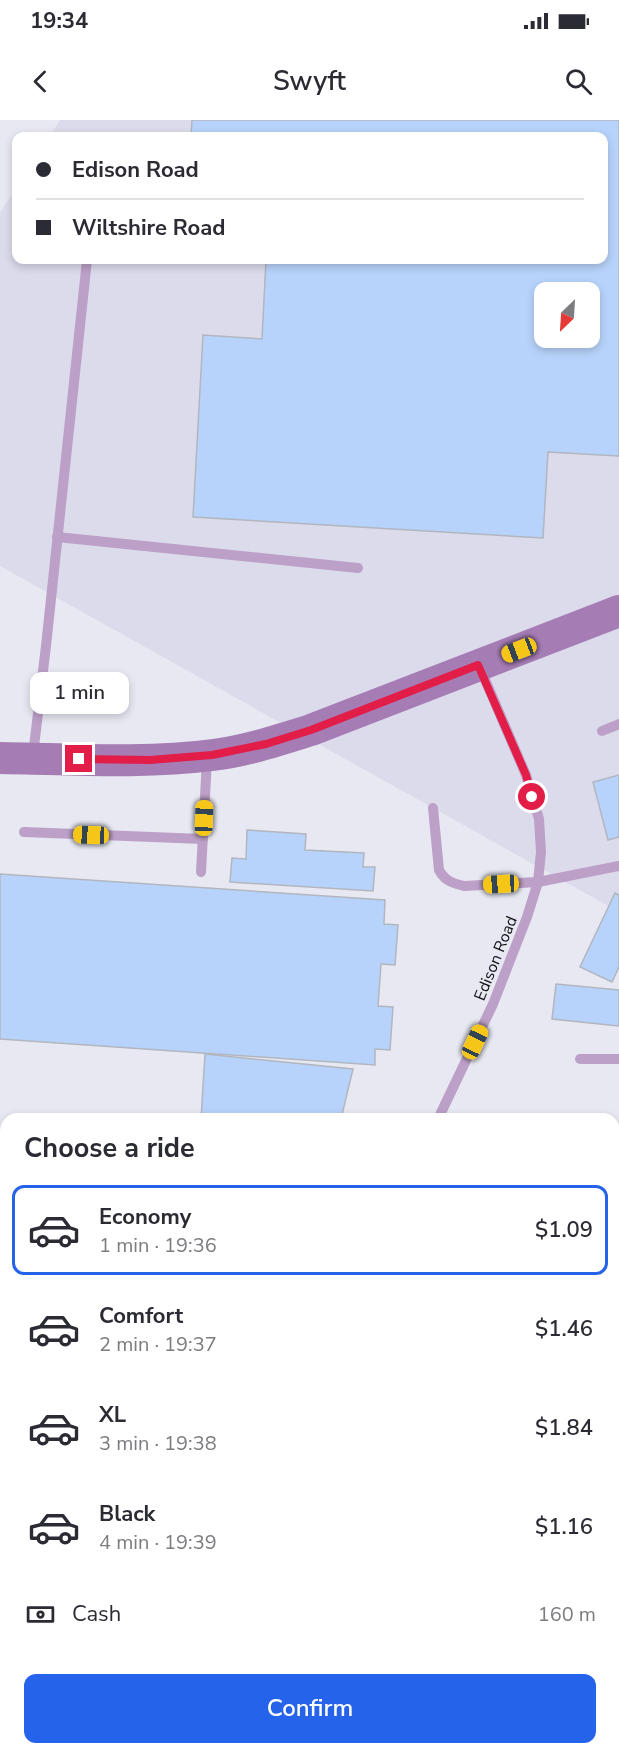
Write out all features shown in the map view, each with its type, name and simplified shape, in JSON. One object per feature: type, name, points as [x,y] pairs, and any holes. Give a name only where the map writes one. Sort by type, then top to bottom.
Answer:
[{"type":"street","points":[[0,758],[150,760],[207,755],[266,744],[311,730],[619,611]]},
{"type":"lane","points":[[32,759],[87,264]]},
{"type":"lane","points":[[57,537],[358,568]]},
{"type":"lane","name":"Edison Road","points":[[441,1113],[493,1004],[528,917],[538,882],[542,852],[539,819],[526,775],[478,665]]},
{"type":"lane","points":[[602,731],[619,724]]},
{"type":"lane","points":[[201,872],[207,755]]},
{"type":"lane","points":[[433,808],[439,870],[444,879],[464,886],[538,882],[619,866]]},
{"type":"lane","points":[[24,832],[203,839]]},
{"type":"lane","points":[[580,1059],[619,1059]]},
{"type":"shaded area","points":[[60,120],[619,120],[619,912],[0,566],[0,213],[12,194],[12,264],[608,264],[608,132],[52,132]]},
{"type":"building","points":[[192,120],[619,120],[619,456],[548,452],[543,538],[193,517],[203,335],[262,339],[266,264],[608,264],[608,132],[191,132]]},
{"type":"building","points":[[619,775],[619,837],[608,840],[593,782]]},
{"type":"building","points":[[247,830],[306,834],[305,850],[364,853],[363,867],[375,867],[373,891],[230,882],[232,858],[246,859]]},
{"type":"building","points":[[0,874],[385,900],[384,924],[398,925],[395,965],[381,964],[378,1006],[393,1007],[390,1050],[375,1049],[375,1065],[0,1039]]},
{"type":"building","points":[[615,893],[619,895],[619,967],[612,982],[580,967]]},
{"type":"building","points":[[556,984],[619,990],[619,1026],[552,1019]]},
{"type":"building","points":[[205,1054],[353,1069],[342,1113],[201,1113]]},
{"type":"route","points":[[79,759],[150,760],[212,755],[266,744],[311,730],[478,665],[526,775],[532,797]]}]
